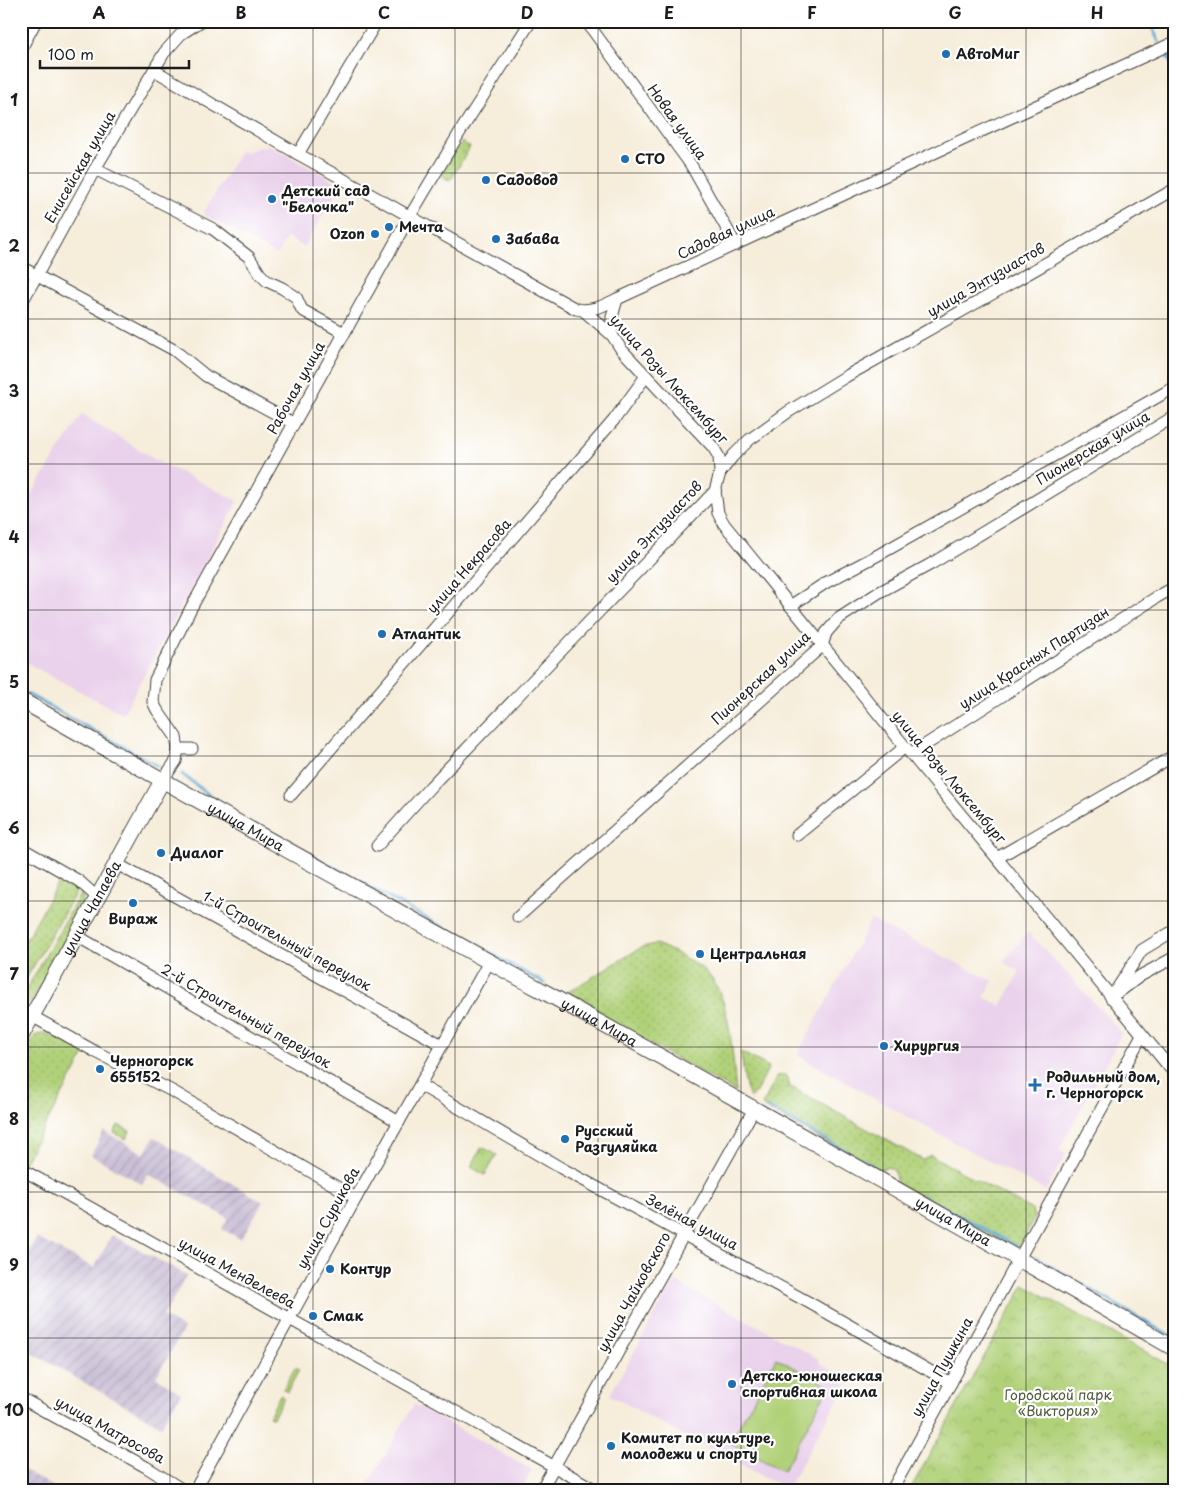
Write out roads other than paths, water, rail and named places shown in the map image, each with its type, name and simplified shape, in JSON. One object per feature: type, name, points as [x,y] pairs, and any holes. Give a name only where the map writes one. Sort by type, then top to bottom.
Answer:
[{"type":"main road","name":"улица Мира","points":[[21,700],[162,781],[754,1109],[1175,1349]]},
{"type":"main road","name":"улица Чапаева","points":[[21,1036],[27,1013],[77,936],[162,781]]},
{"type":"street","points":[[21,49],[36,21]]},
{"type":"street","name":"Енисейская улица","points":[[21,304],[95,168],[168,47],[181,34],[201,21]]},
{"type":"street","points":[[298,154],[377,21]]},
{"type":"street","name":"Рабочая улица","points":[[178,749],[176,738],[153,702],[154,680],[181,626],[344,333],[414,219],[460,132],[531,21]]},
{"type":"street","name":"Новая улица","points":[[586,21],[691,165],[736,245]]},
{"type":"street","name":"Садовая улица","points":[[584,311],[598,308],[1175,42]]},
{"type":"street","points":[[154,70],[298,154],[576,309],[584,311]]},
{"type":"street","points":[[95,168],[213,229],[249,257],[267,281],[296,297],[302,310],[344,333]]},
{"type":"street","name":"улица Энтузиастов","points":[[377,846],[431,786],[715,491],[720,473],[749,440],[788,412],[845,377],[1175,188]]},
{"type":"street","points":[[21,268],[174,350],[206,376],[293,423]]},
{"type":"street","points":[[612,335],[612,318],[617,299]]},
{"type":"street","name":"улица Розы Люксембург","points":[[584,311],[612,335],[621,350],[713,447],[719,458],[720,473]]},
{"type":"street","name":"улица Некрасова","points":[[291,795],[614,420],[646,376]]},
{"type":"street","name":"Пионерская улица","points":[[790,606],[827,582],[1175,386]]},
{"type":"street","name":"Пионерская улица","points":[[518,917],[822,646],[826,633],[838,619],[878,593],[931,564],[1175,416]]},
{"type":"street","name":"улица Розы Люксембург","points":[[715,491],[718,513],[724,524],[908,751],[1174,1073]]},
{"type":"street","name":"улица Красных Партизан","points":[[797,835],[908,751],[1175,587]]},
{"type":"street","points":[[162,781],[176,761],[178,749],[192,749]]},
{"type":"street","points":[[997,858],[1175,754]]},
{"type":"street","points":[[21,848],[79,880],[98,898]]},
{"type":"street","name":"1-й Строительный переулок","points":[[117,864],[442,1046]]},
{"type":"street","points":[[1112,998],[1142,950],[1175,930]]},
{"type":"street","name":"2-й Строительный переулок","points":[[77,936],[399,1122]]},
{"type":"street","points":[[1112,998],[1140,976],[1175,957]]},
{"type":"street","name":"улица Сурикова","points":[[195,1490],[489,962]]},
{"type":"street","points":[[27,1013],[174,1092],[356,1198]]},
{"type":"street","name":"улица Пушкина","points":[[892,1490],[1142,1035]]},
{"type":"street","name":"Зелёная улица","points":[[420,1086],[560,1168],[808,1302],[951,1383]]},
{"type":"street","name":"улица Чайковского","points":[[541,1490],[754,1109]]},
{"type":"street","name":"улица Менделеева","points":[[21,1169],[596,1490]]},
{"type":"street","name":"улица Матросова","points":[[21,1398],[146,1466],[183,1490]]},
{"type":"waterway","points":[[1149,21],[1159,42]]},
{"type":"waterway","points":[[1166,54],[1171,63]]},
{"type":"waterway","points":[[27,694],[158,766]]},
{"type":"waterway","points":[[182,774],[222,805]]},
{"type":"waterway","points":[[282,839],[544,983]]},
{"type":"waterway","points":[[769,1108],[873,1166]]},
{"type":"waterway","points":[[922,1196],[1017,1246]]},
{"type":"waterway","points":[[1036,1258],[1175,1339]]},
{"type":"place","name":"АвтоМиг","points":[[946,54]]},
{"type":"place","name":"СТО","points":[[625,159]]},
{"type":"place","name":"Садовод","points":[[486,180]]},
{"type":"place","name":"Детский сад \"Белочка\"","points":[[272,199]]},
{"type":"place","name":"Мечта","points":[[389,227]]},
{"type":"place","name":"Ozon","points":[[375,234]]},
{"type":"place","name":"Забава","points":[[496,239]]},
{"type":"place","name":"Атлантик","points":[[382,634]]},
{"type":"place","name":"Диалог","points":[[161,853]]},
{"type":"place","name":"Вираж","points":[[133,903]]},
{"type":"place","name":"Центральная","points":[[700,954]]},
{"type":"place","name":"Хирургия","points":[[884,1046]]},
{"type":"place","name":"Черногорск 655152","points":[[100,1069]]},
{"type":"place","name":"Родильный дом, г. Черногорск","points":[[1035,1085]]},
{"type":"place","name":"Русский Разгуляйка","points":[[565,1139]]},
{"type":"place","name":"Контур","points":[[330,1269]]},
{"type":"place","name":"Смак","points":[[313,1316]]},
{"type":"place","name":"Детско-юношеская спортивная школа","points":[[732,1384]]},
{"type":"place","name":"Комитет по культуре, молодежи и спорту","points":[[611,1446]]},
{"type":"park label","name":"Городской парк «Виктория»","points":[[1058,1404]]}]
